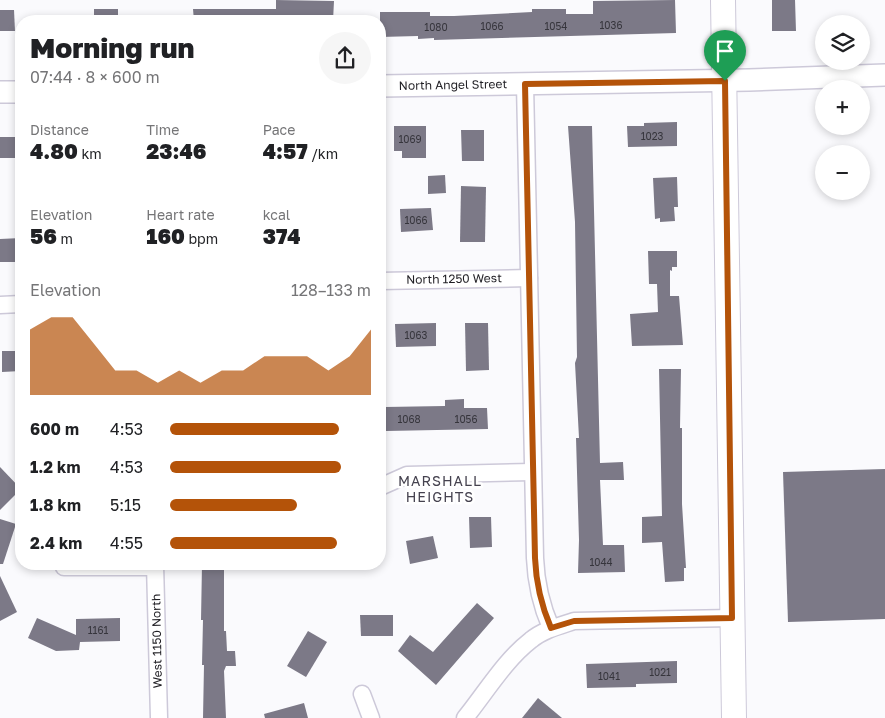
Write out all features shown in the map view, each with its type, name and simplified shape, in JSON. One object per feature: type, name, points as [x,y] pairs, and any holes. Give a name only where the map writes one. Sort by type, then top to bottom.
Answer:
[{"type":"main road","points":[[723,0],[734,718]]},
{"type":"street","name":"North Angel Street","points":[[386,86],[725,81],[885,75]]},
{"type":"street","points":[[525,84],[532,472],[536,582],[543,611],[551,628]]},
{"type":"street","points":[[0,92],[15,92]]},
{"type":"street","name":"North 1250 West","points":[[386,281],[529,278]]},
{"type":"street","points":[[0,305],[15,304]]},
{"type":"street","points":[[386,484],[406,475],[532,472]]},
{"type":"street","name":"West 1150 North","points":[[155,570],[158,718]]},
{"type":"street","points":[[465,718],[515,655],[531,639],[551,628],[574,621],[732,618]]},
{"type":"street","points":[[362,694],[371,718]]},
{"type":"building","points":[[276,0],[334,1],[333,15],[194,15],[193,9],[276,9]]},
{"type":"building","points":[[675,0],[676,33],[434,40],[434,38],[418,39],[418,36],[386,37],[386,15],[380,15],[380,12],[430,12],[430,16],[454,16],[532,12],[532,9],[566,9],[566,14],[593,14],[593,1]]},
{"type":"building","points":[[772,0],[795,0],[796,31],[772,31]]},
{"type":"building","points":[[94,9],[118,9],[118,15],[94,15]]},
{"type":"building","points":[[0,10],[14,10],[15,31],[0,31]]},
{"type":"building","points":[[677,122],[677,146],[628,147],[627,126],[644,126],[644,123]]},
{"type":"building","points":[[394,126],[426,126],[426,158],[402,158],[402,151],[394,151]]},
{"type":"building","points":[[568,126],[592,126],[600,463],[623,462],[624,480],[600,480],[603,545],[624,545],[625,572],[578,573],[576,438],[579,438],[575,363],[577,357],[575,222]]},
{"type":"building","points":[[461,130],[484,130],[484,161],[462,161]]},
{"type":"building","points":[[0,137],[15,137],[15,158],[0,158]]},
{"type":"building","points":[[445,175],[446,193],[428,194],[428,176]]},
{"type":"building","points":[[677,177],[678,207],[674,207],[675,221],[660,222],[660,218],[655,219],[653,178]]},
{"type":"building","points":[[461,186],[486,187],[485,242],[460,242]]},
{"type":"building","points":[[431,208],[433,230],[401,232],[400,209]]},
{"type":"building","points":[[15,238],[15,262],[0,262],[0,239]]},
{"type":"building","points":[[648,251],[677,251],[677,267],[672,267],[672,271],[670,270],[670,296],[679,296],[683,345],[632,346],[630,314],[658,312],[657,284],[649,284]]},
{"type":"building","points":[[436,323],[436,346],[396,347],[395,324]]},
{"type":"building","points":[[465,323],[488,323],[489,370],[466,371]]},
{"type":"building","points":[[2,351],[15,351],[15,371],[2,372]]},
{"type":"building","points":[[659,369],[681,369],[680,428],[682,428],[682,504],[686,568],[684,568],[684,581],[665,582],[662,542],[642,543],[642,517],[662,516]]},
{"type":"building","points":[[464,399],[464,408],[487,408],[488,429],[386,431],[386,407],[445,406],[445,400]]},
{"type":"building","points":[[0,467],[15,483],[15,495],[0,510]]},
{"type":"building","points":[[885,469],[885,619],[788,622],[783,472]]},
{"type":"building","points":[[469,517],[491,517],[492,547],[470,548]]},
{"type":"building","points":[[0,519],[15,524],[15,527],[3,564],[0,564]]},
{"type":"building","points":[[433,536],[438,558],[410,564],[406,541]]},
{"type":"building","points":[[202,570],[224,570],[224,631],[226,631],[227,651],[235,651],[236,666],[226,666],[224,671],[226,718],[203,718],[204,665],[202,665],[203,620],[201,620]]},
{"type":"building","points":[[0,576],[17,612],[0,621]]},
{"type":"building","points":[[477,603],[494,618],[436,685],[398,651],[410,635],[433,652]]},
{"type":"building","points":[[360,615],[393,615],[393,636],[361,636]]},
{"type":"building","points":[[37,618],[76,635],[76,619],[120,618],[120,641],[80,642],[79,650],[56,651],[28,638]]},
{"type":"building","points":[[308,631],[327,642],[306,677],[287,666]]},
{"type":"building","points":[[677,661],[677,683],[636,684],[636,687],[587,688],[586,664]]},
{"type":"building","points":[[538,698],[562,718],[522,718]]},
{"type":"building","points":[[304,703],[308,718],[265,718],[264,714]]},
{"type":"district","name":"MARSHALL HEIGHTS","points":[[440,490]]},
{"type":"route","points":[[725,81],[732,618],[574,621],[551,628],[543,611],[536,582],[532,472],[525,84],[725,81]]}]
